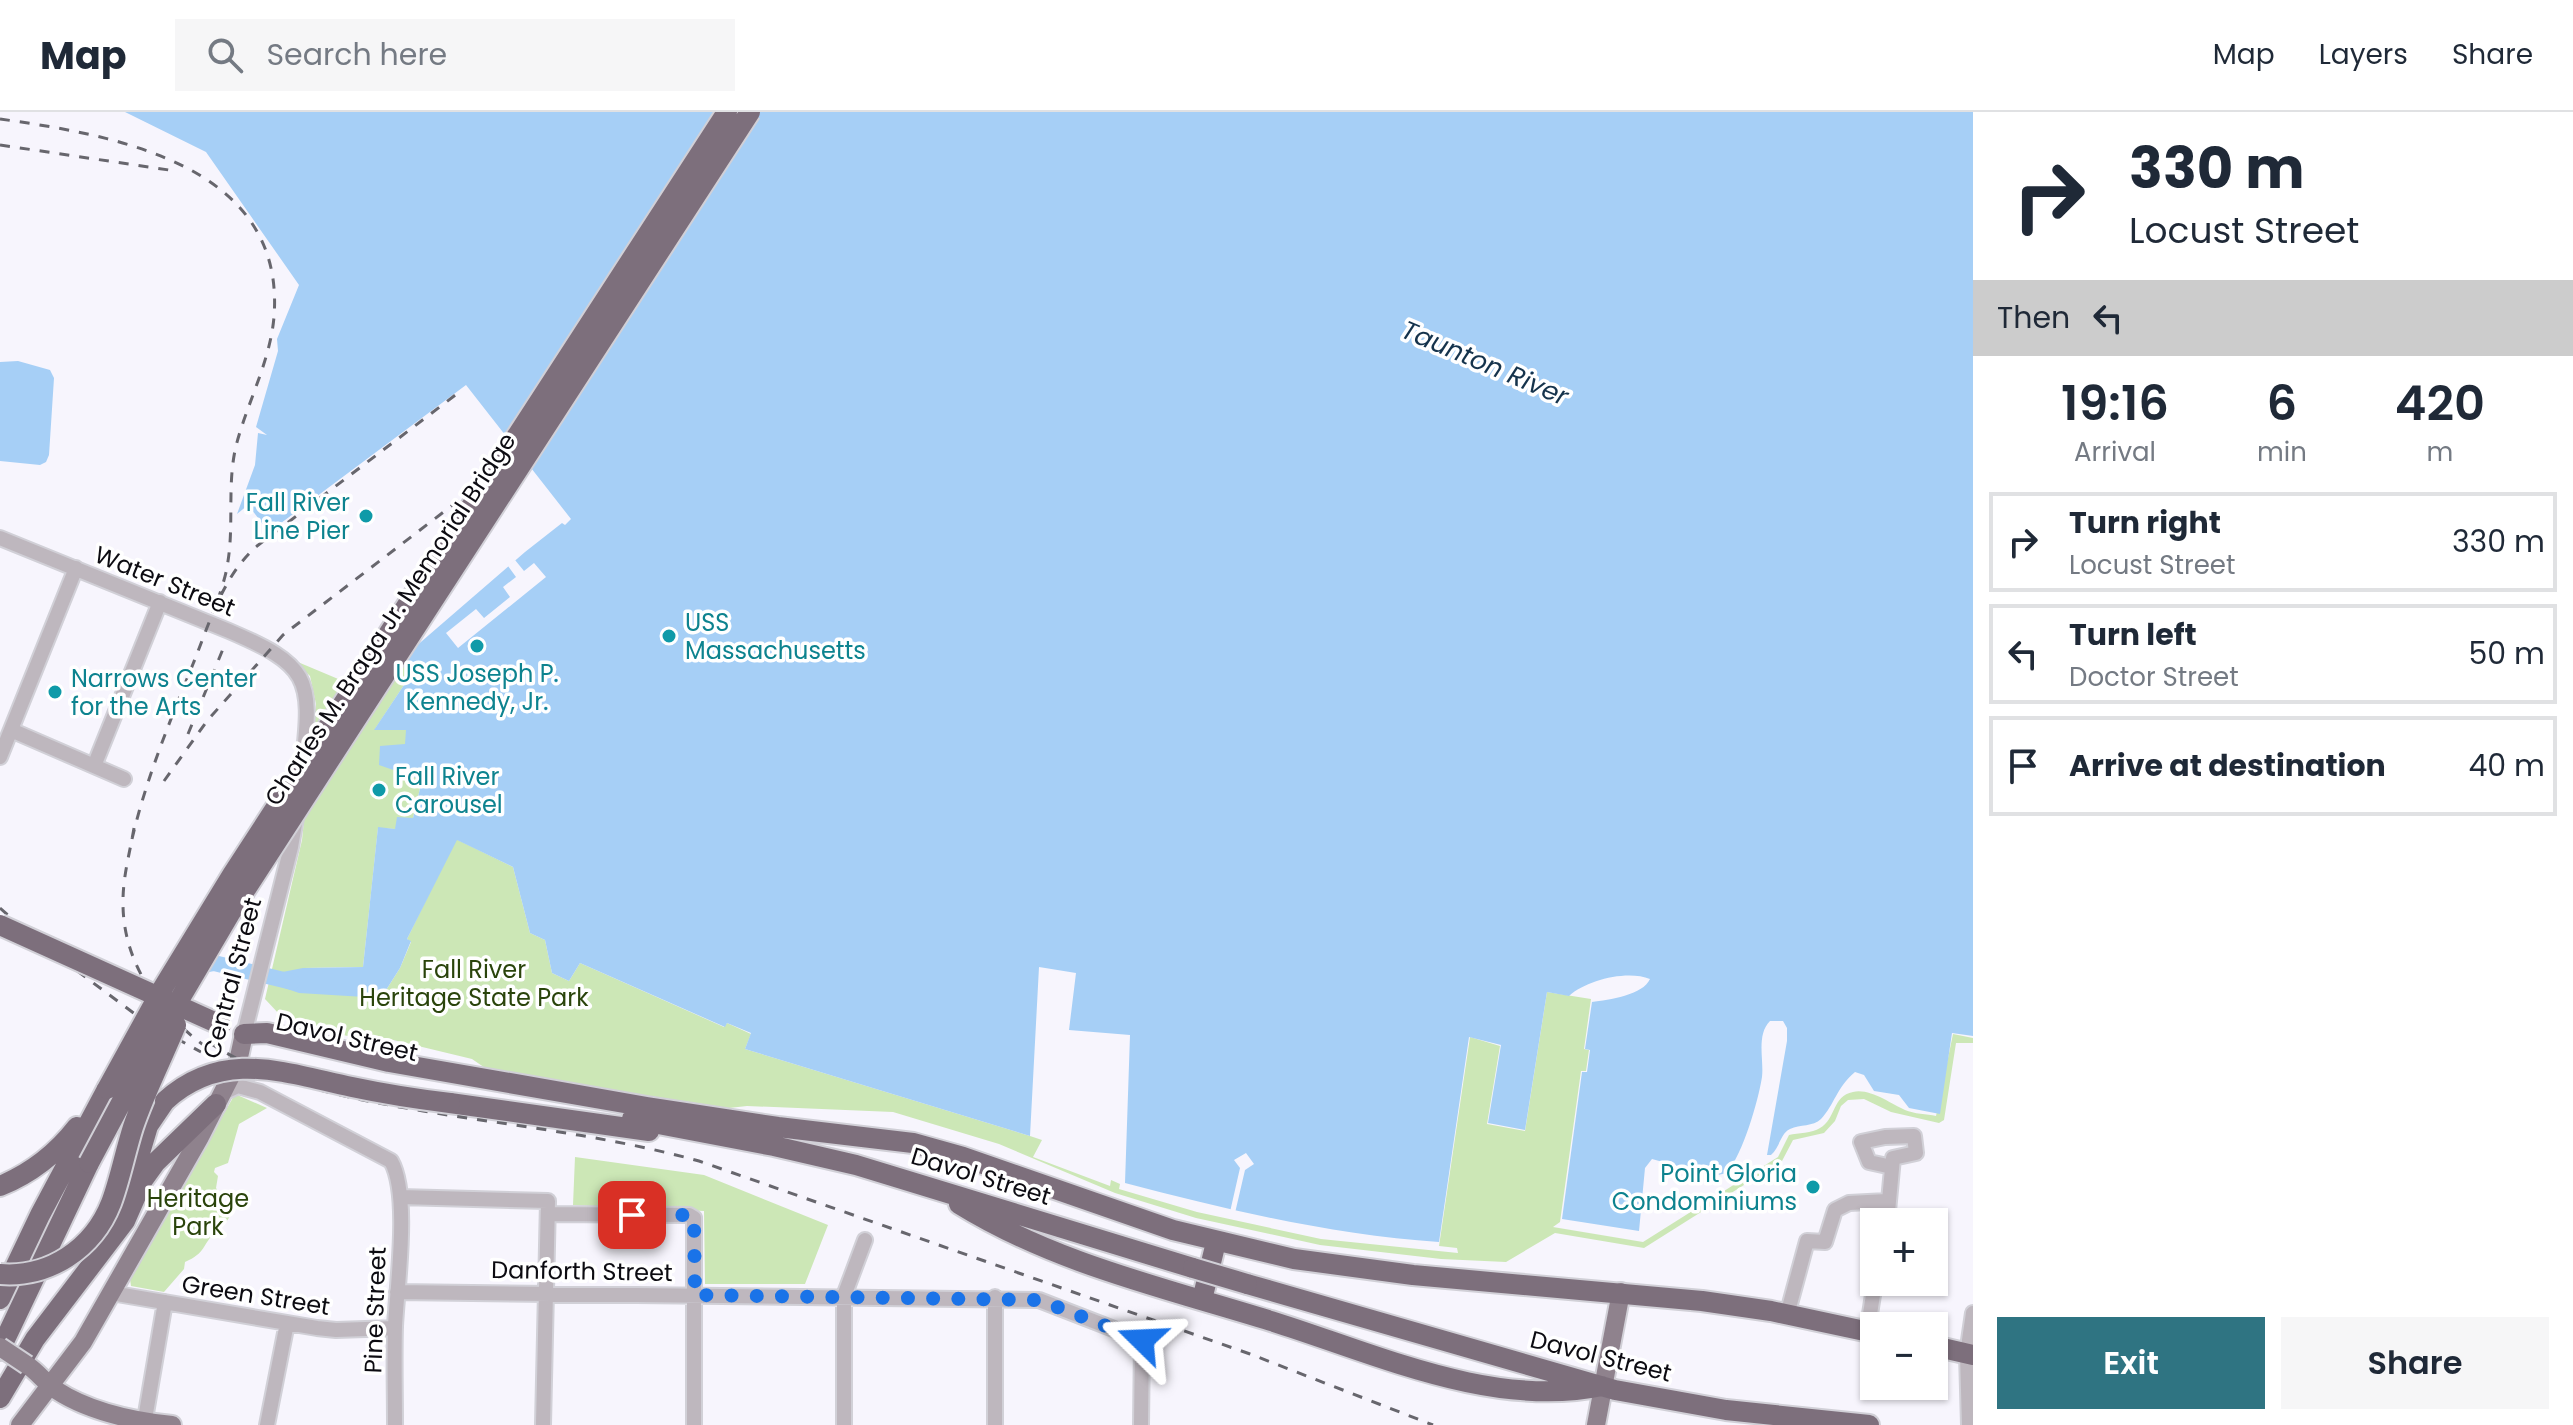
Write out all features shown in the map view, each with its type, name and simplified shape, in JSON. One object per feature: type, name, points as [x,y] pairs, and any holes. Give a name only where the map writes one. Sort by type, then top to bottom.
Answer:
[{"type":"highway","name":"Charles M. Braga Jr. Memorial Bridge","points":[[74,1154],[161,991],[232,875],[727,112]]},
{"type":"highway","name":"Charles M. Braga Jr. Memorial Bridge","points":[[74,1154],[150,1048],[213,941],[750,112]]},
{"type":"highway","points":[[0,925],[244,1034]]},
{"type":"highway","points":[[0,1274],[34,1272],[59,1263],[82,1245],[101,1223],[113,1199],[143,1101],[213,941]]},
{"type":"highway","name":"Davol Street","points":[[244,1034],[267,1033],[389,1062],[647,1107],[930,1147],[1124,1215],[1216,1242],[1294,1259],[1362,1270],[1694,1300],[1860,1330]]},
{"type":"highway","name":"Davol Street","points":[[244,1034],[264,1047],[369,1070],[724,1136],[856,1165],[1247,1284],[1602,1386],[1773,1420],[1869,1425]]},
{"type":"highway","points":[[97,1259],[129,1191],[148,1126],[165,1101],[182,1087],[209,1074],[248,1067],[267,1069],[387,1094],[674,1134],[724,1136]]},
{"type":"highway","points":[[0,1398],[35,1339],[125,1221],[143,1180],[156,1162],[218,1099]]},
{"type":"highway","points":[[0,1186],[74,1154]]},
{"type":"highway","points":[[0,1299],[74,1154]]},
{"type":"highway","points":[[0,1348],[74,1154]]},
{"type":"highway","points":[[937,1190],[988,1222],[1080,1263],[1464,1381],[1534,1392],[1574,1392],[1602,1386]]},
{"type":"highway","points":[[1202,1300],[1216,1242]]},
{"type":"highway","points":[[1948,1349],[1970,1354]]},
{"type":"main road","name":"Central Street","points":[[20,1425],[74,1355],[111,1293],[200,1137],[236,1064],[244,1034]]},
{"type":"main road","points":[[1596,1425],[1621,1292]]},
{"type":"main road","points":[[0,1348],[50,1385],[93,1406],[144,1423],[172,1425]]},
{"type":"street","name":"Water Street","points":[[0,538],[269,649],[292,666],[303,681]]},
{"type":"street","points":[[0,757],[76,568]]},
{"type":"street","points":[[94,766],[160,602]]},
{"type":"street","name":"Central Street","points":[[244,1034],[291,847],[308,715],[303,681]]},
{"type":"street","points":[[11,730],[124,779]]},
{"type":"street","name":"Pine Street","points":[[218,1099],[238,1086],[260,1092],[391,1161],[399,1180],[400,1197],[395,1425]]},
{"type":"street","points":[[1887,1208],[1892,1167]]},
{"type":"street","points":[[400,1197],[548,1201],[543,1425]]},
{"type":"street","points":[[1787,1315],[1807,1241],[1825,1242],[1835,1210],[1849,1203],[1887,1201]]},
{"type":"street","points":[[548,1214],[689,1215],[695,1219],[694,1425]]},
{"type":"street","points":[[844,1425],[844,1296],[865,1240]]},
{"type":"street","name":"Danforth Street","points":[[397,1292],[995,1297],[1039,1300],[1142,1340],[1141,1425]]},
{"type":"street","name":"Green Street","points":[[111,1293],[336,1330],[395,1328]]},
{"type":"street","points":[[995,1297],[995,1425]]},
{"type":"street","points":[[144,1423],[165,1302]]},
{"type":"street","points":[[1969,1425],[1973,1313]]},
{"type":"street","points":[[267,1425],[287,1323]]},
{"type":"green space","name":"Fall River Heritage State Park","points":[[407,654],[408,679],[375,729],[407,730],[406,744],[422,780],[413,818],[395,829],[378,828],[363,967],[303,968],[381,998],[400,968],[411,942],[407,939],[456,839],[513,867],[530,933],[545,940],[552,973],[569,981],[580,963],[724,1027],[727,1023],[751,1034],[745,1049],[1042,1140],[1033,1157],[1110,1186],[1111,1180],[1120,1184],[1119,1189],[1197,1212],[1321,1239],[1458,1253],[1457,1248],[1439,1246],[1470,1037],[1500,1046],[1487,1124],[1525,1131],[1547,992],[1591,999],[1584,1049],[1589,1050],[1586,1071],[1581,1071],[1560,1222],[1553,1227],[1643,1242],[1778,1157],[1789,1135],[1820,1128],[1846,1094],[1866,1092],[1909,1111],[1936,1116],[1953,1034],[1973,1038],[1973,1043],[1956,1043],[1944,1120],[1939,1123],[1891,1112],[1864,1099],[1848,1100],[1824,1133],[1793,1140],[1782,1161],[1644,1248],[1555,1233],[1506,1262],[1441,1259],[1320,1245],[1196,1218],[1115,1193],[999,1144],[893,1112],[747,1106],[729,1108],[491,1072],[472,1059],[385,1038],[368,1041],[327,1031],[280,1015],[265,999],[302,840],[316,704],[310,676],[293,660],[343,681]]},
{"type":"green space","name":"Heritage Park","points":[[235,1094],[267,1108],[239,1124],[228,1163],[215,1168],[218,1176],[216,1188],[231,1211],[229,1218],[200,1252],[185,1262],[184,1269],[164,1292],[131,1286],[130,1279]]},
{"type":"green space","points":[[575,1157],[704,1175],[828,1225],[805,1284],[705,1284],[704,1211],[573,1205]]},
{"type":"water","name":"Taunton River","points":[[125,112],[1973,112],[1973,1036],[1952,1033],[1940,1114],[1909,1108],[1899,1095],[1874,1091],[1864,1075],[1855,1072],[1821,1119],[1790,1129],[1774,1152],[1767,1155],[1787,1041],[1787,1028],[1783,1021],[1770,1021],[1763,1033],[1762,1077],[1753,1113],[1739,1153],[1727,1173],[1713,1176],[1652,1159],[1645,1168],[1639,1231],[1562,1219],[1582,1072],[1587,1072],[1590,1050],[1585,1049],[1592,1002],[1633,993],[1650,979],[1619,976],[1586,985],[1569,996],[1547,992],[1525,1130],[1488,1123],[1501,1045],[1469,1037],[1439,1242],[1399,1239],[1280,1220],[1125,1183],[1130,1035],[1069,1030],[1076,973],[1039,967],[1030,1136],[745,1049],[751,1033],[727,1023],[725,1027],[580,963],[569,981],[552,973],[545,940],[530,933],[513,867],[457,840],[407,939],[411,941],[400,968],[381,998],[299,993],[270,983],[272,974],[303,968],[363,967],[378,827],[395,829],[397,817],[413,818],[422,780],[379,765],[380,746],[405,744],[406,730],[374,730],[408,679],[407,654],[525,552],[571,519],[466,385],[269,532],[248,505],[237,514],[255,465],[258,433],[267,435],[256,427],[278,351],[277,339],[299,285],[206,152]]},
{"type":"water","points":[[18,361],[50,370],[54,378],[49,455],[46,462],[40,465],[0,461],[0,362]]},
{"type":"pier","points":[[515,560],[524,571],[534,563],[546,577],[458,648],[446,633],[476,609],[484,618],[510,597],[503,587],[516,577],[508,566]]},
{"type":"pier","points":[[1246,1153],[1254,1164],[1245,1170],[1235,1213],[1230,1212],[1240,1168],[1234,1160]]},
{"type":"waterway","points":[[194,967],[214,963],[292,982]]},
{"type":"railway","points":[[0,119],[93,135],[140,148],[184,167],[223,191],[252,224],[270,265],[274,317],[268,350],[236,446],[228,561],[215,608]]},
{"type":"railway","points":[[0,145],[169,170]]},
{"type":"railway","points":[[132,839],[167,729],[211,616],[245,558],[462,390]]},
{"type":"railway","points":[[164,781],[207,721],[283,635],[501,468]]},
{"type":"railway","points":[[188,734],[223,649]]},
{"type":"railway","points":[[134,828],[123,892],[130,947],[138,968],[163,1007],[215,1053]]},
{"type":"railway","points":[[0,908],[37,941],[143,1020],[201,1052]]},
{"type":"railway","points":[[210,1043],[260,1070],[339,1095],[596,1138],[699,1161],[1250,1354],[1433,1425]]},
{"type":"place","name":"Fall River Line Pier","points":[[366,516]]},
{"type":"place","name":"USS Massachusetts","points":[[669,636]]},
{"type":"place","name":"USS Joseph P. Kennedy, Jr.","points":[[477,646]]},
{"type":"place","name":"Narrows Center for the Arts","points":[[55,692]]},
{"type":"place","name":"Fall River Carousel","points":[[379,790]]},
{"type":"place","name":"Point Gloria Condominiums","points":[[1813,1187]]},
{"type":"route","points":[[632,1215],[689,1215],[694,1218],[695,1295],[1039,1300],[1142,1340]]}]
